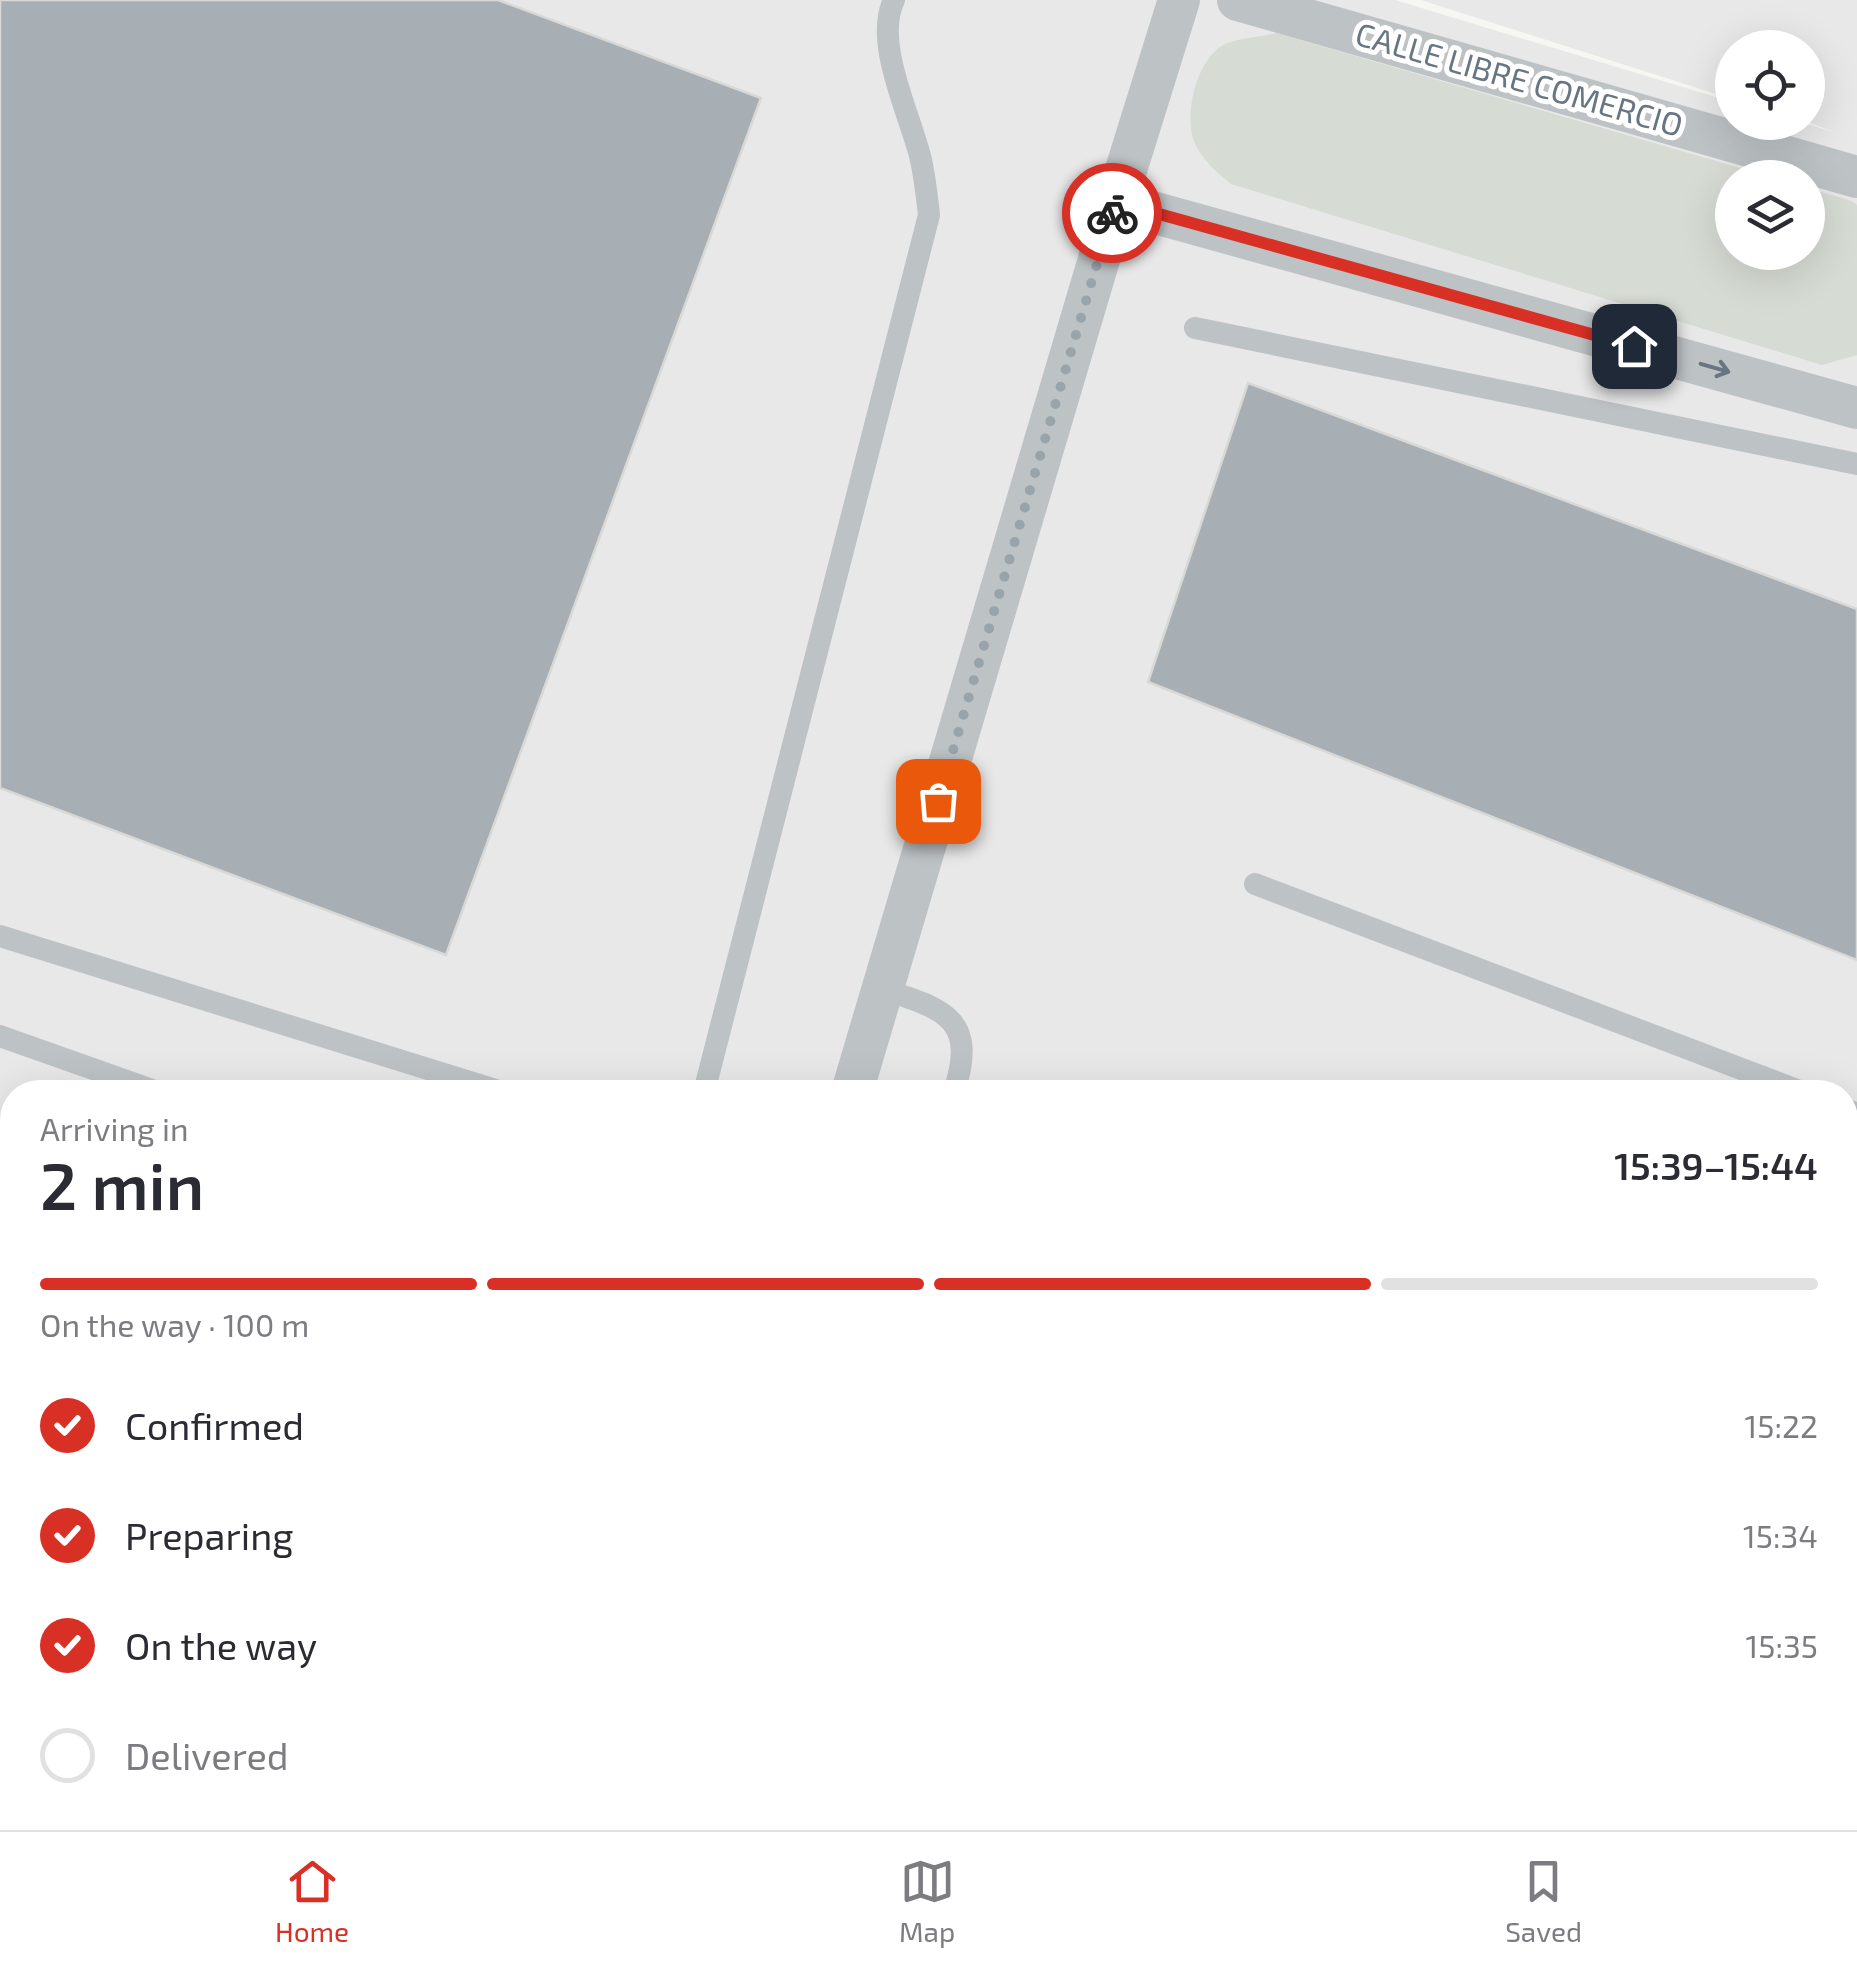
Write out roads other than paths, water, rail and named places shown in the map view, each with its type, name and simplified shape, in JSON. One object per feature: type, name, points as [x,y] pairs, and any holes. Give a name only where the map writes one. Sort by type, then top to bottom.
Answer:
[{"type":"street","points":[[855,1080],[1116,202],[1180,0]]},
{"type":"street","name":"CALLE LIBRE COMERCIO","points":[[1238,0],[1857,177]]},
{"type":"street","points":[[1116,202],[1857,408]]},
{"type":"lane","points":[[707,1080],[929,215],[922,162],[888,46],[884,2]]},
{"type":"lane","points":[[1194,328],[1857,464]]},
{"type":"lane","points":[[1255,884],[1770,1080]]},
{"type":"lane","points":[[0,936],[463,1080]]},
{"type":"lane","points":[[882,988],[938,1007],[954,1025],[964,1048],[958,1080]]},
{"type":"lane","points":[[0,1036],[124,1080]]}]
